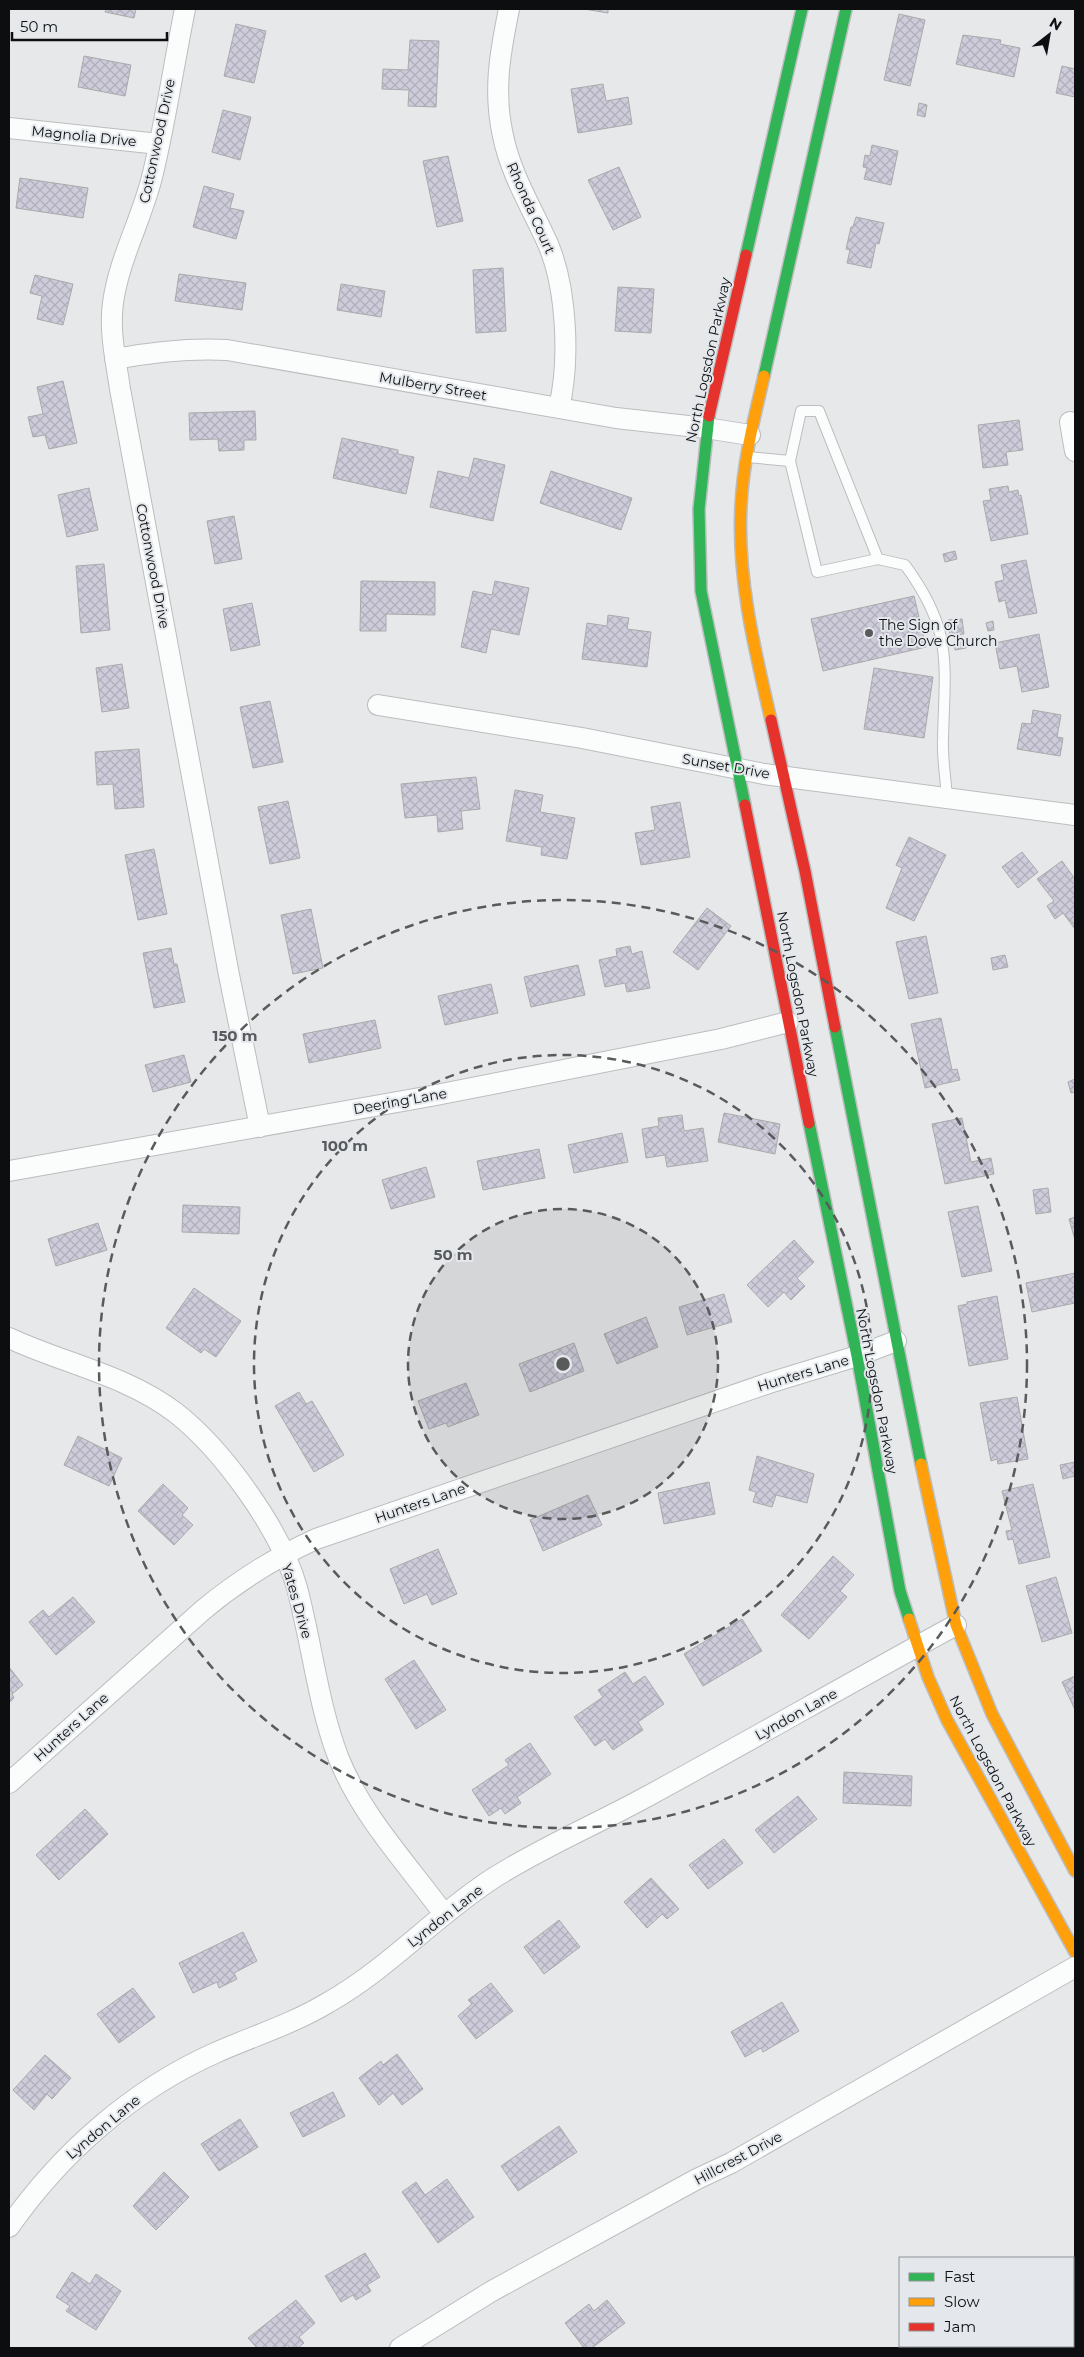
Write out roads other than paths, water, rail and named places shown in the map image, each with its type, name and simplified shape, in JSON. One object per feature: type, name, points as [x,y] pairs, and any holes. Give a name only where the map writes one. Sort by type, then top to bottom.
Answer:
[{"type":"main road","name":"North Logsdon Parkway","points":[[802,9],[706,428],[698,496],[698,553],[703,600],[739,769],[788,1022],[857,1356],[900,1591],[916,1646],[948,1720],[1075,1952]]},
{"type":"main road","name":"North Logsdon Parkway","points":[[846,9],[746,457],[741,507],[744,574],[755,650],[807,880],[896,1341],[928,1500],[956,1625],[992,1714],[1075,1871]]},
{"type":"street","name":"Cottonwood Drive","points":[[185,9],[147,198],[116,286],[112,331],[115,358],[229,975],[260,1127]]},
{"type":"street","name":"Rhonda Court","points":[[509,9],[498,62],[499,112],[509,158],[548,245],[562,291],[564,314],[563,390],[559,408]]},
{"type":"street","name":"Magnolia Drive","points":[[9,128],[159,144]]},
{"type":"street","name":"Mulberry Street","points":[[115,358],[157,351],[227,350],[616,418],[750,435]]},
{"type":"street","points":[[1070,422],[1075,451]]},
{"type":"street","name":"Sunset Drive","points":[[378,704],[582,738],[739,769],[947,799],[1075,815]]},
{"type":"street","name":"Deering Lane","points":[[9,1171],[233,1130],[260,1127],[721,1040],[788,1022]]},
{"type":"street","name":"Yates Drive","points":[[9,1338],[111,1376],[155,1399],[175,1413],[212,1448],[244,1489],[271,1530],[284,1554],[296,1587],[330,1733],[340,1760],[366,1809],[444,1914]]},
{"type":"street","name":"Hunters Lane","points":[[9,1783],[203,1610],[230,1589],[284,1554],[316,1539],[769,1382],[857,1356],[896,1341]]},
{"type":"street","name":"Lyndon Lane","points":[[9,2227],[24,2205],[63,2161],[108,2119],[159,2083],[213,2054],[300,2018],[328,2004],[380,1969],[471,1893],[520,1863],[648,1796],[956,1625]]},
{"type":"street","name":"Hillcrest Drive","points":[[400,2348],[492,2291],[697,2179],[732,2163],[1075,1967]]},
{"type":"lane","points":[[878,559],[819,411],[801,411],[790,461],[817,572],[878,559],[905,565],[923,589],[941,634],[946,668],[943,739],[947,799]]},
{"type":"lane","points":[[746,457],[790,461]]},
{"type":"place","name":"The Sign of the Dove Church","points":[[869,633]]}]
